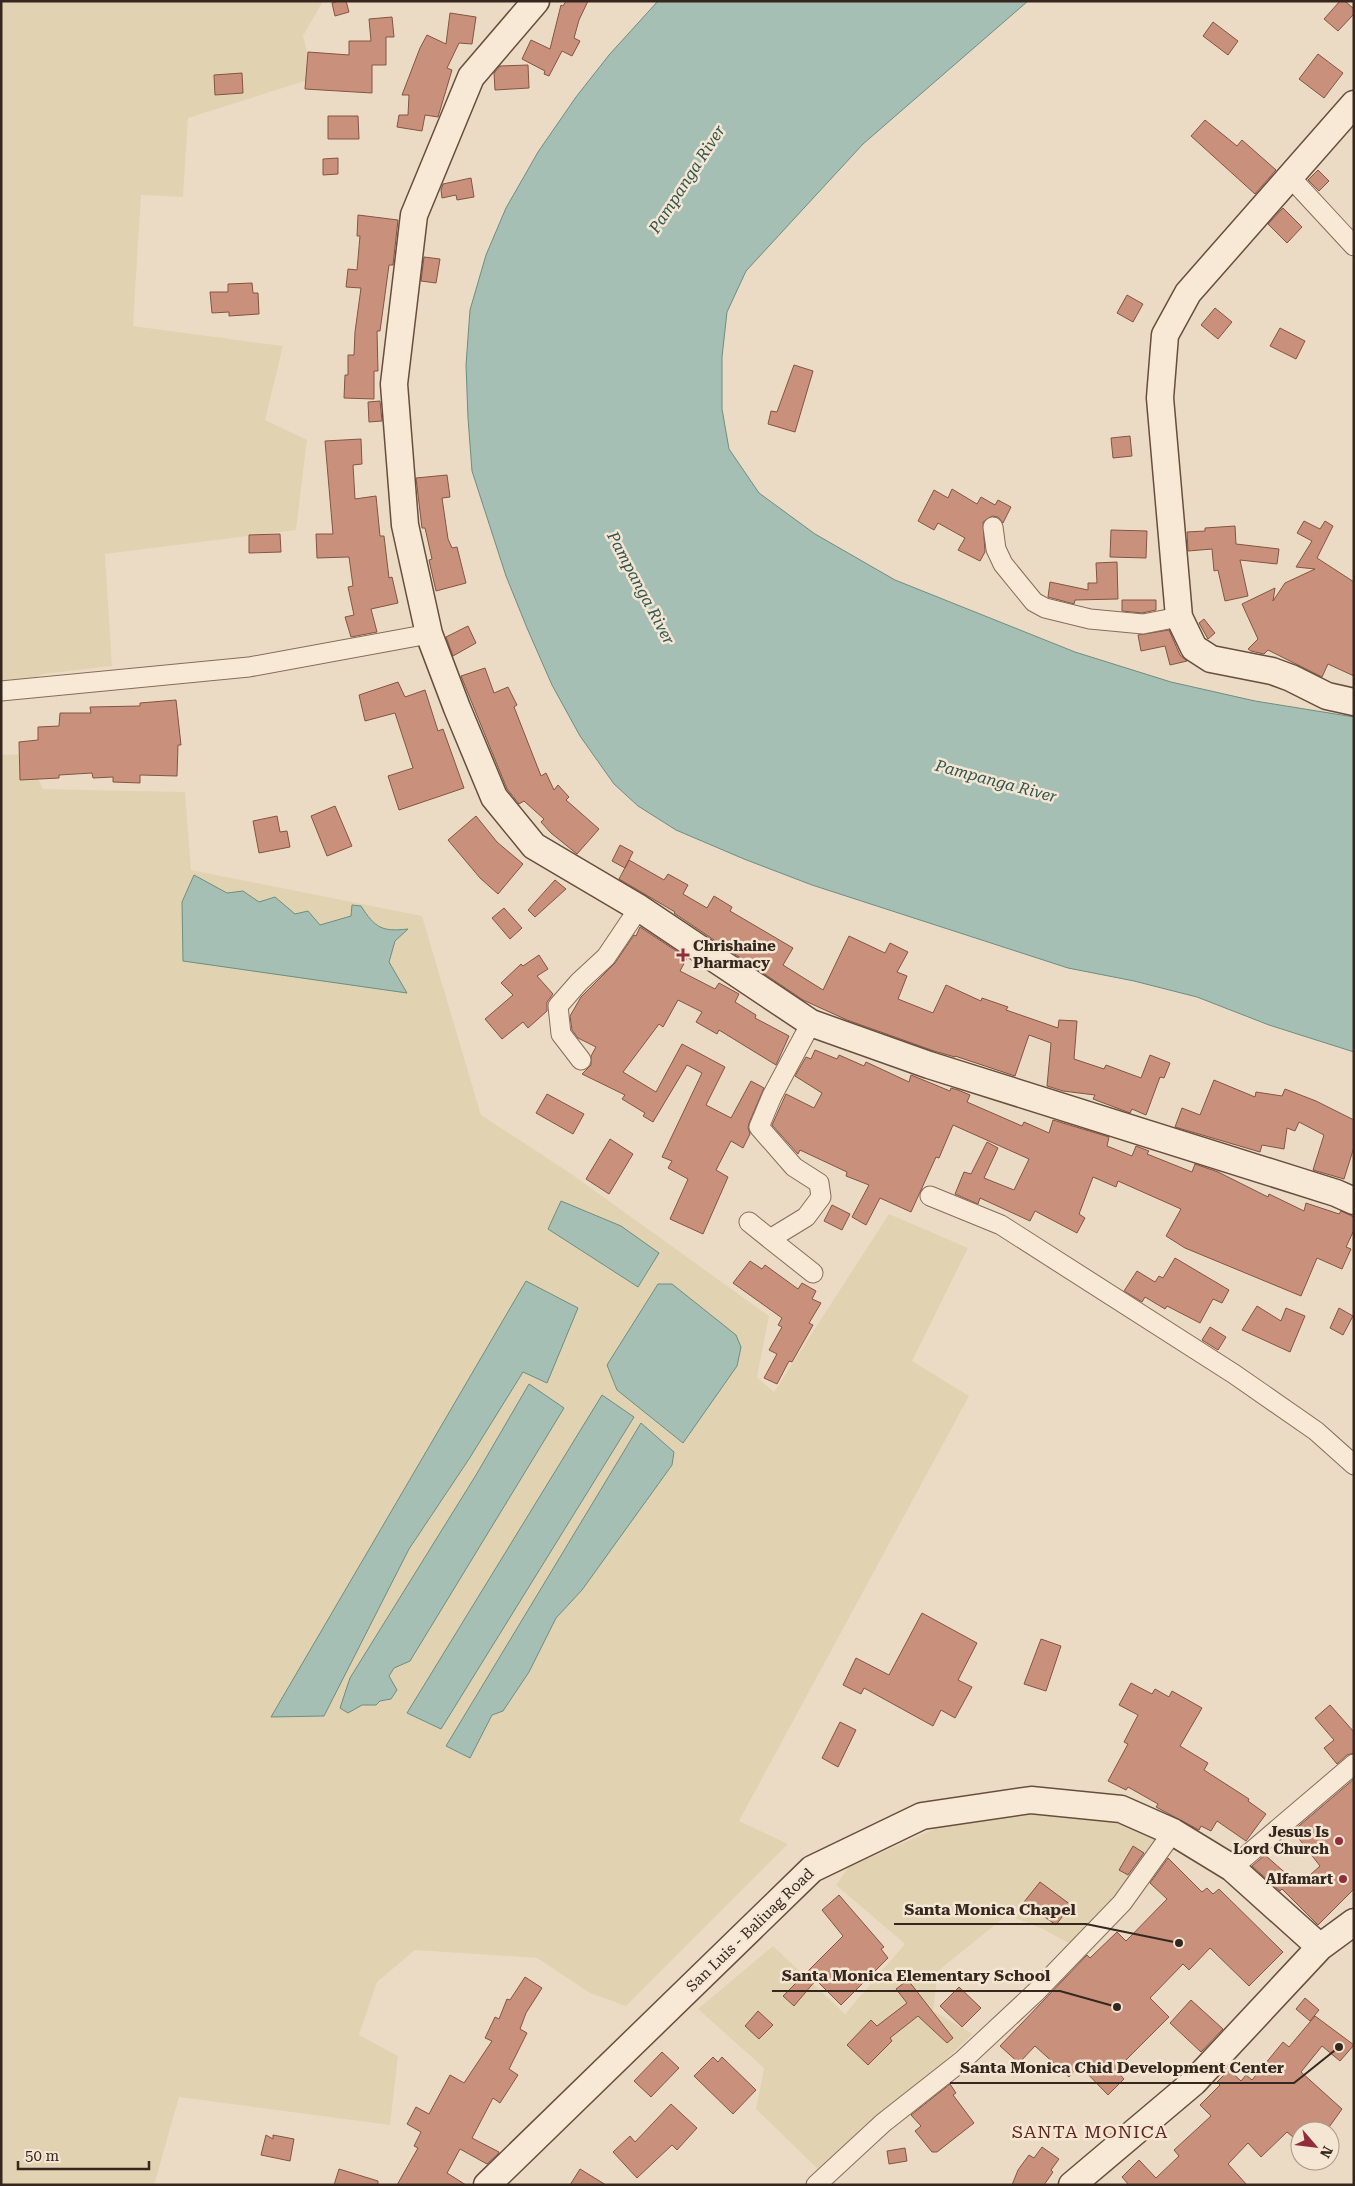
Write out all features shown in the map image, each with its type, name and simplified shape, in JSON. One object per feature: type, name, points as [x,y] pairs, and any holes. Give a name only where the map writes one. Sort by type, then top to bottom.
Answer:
[{"type":"main road","points":[[536,1],[472,77],[414,216],[394,384],[406,525],[429,634],[494,797],[534,846],[639,908],[811,1023],[929,1065],[1336,1193],[1354,1201]]},
{"type":"main road","points":[[1354,104],[1188,293],[1165,335],[1160,398],[1179,617],[1194,648],[1211,659],[1272,671],[1327,696],[1354,702]]},
{"type":"main road","name":"San Luis - Baliuag Road","points":[[488,2185],[812,1869],[922,1816],[1031,1800],[1121,1809],[1173,1832],[1232,1868],[1320,1947]]},
{"type":"main road","points":[[1072,2185],[1194,2082],[1320,1947],[1354,1922]]},
{"type":"street","points":[[1291,178],[1354,246]]},
{"type":"street","points":[[993,527],[996,549],[1003,564],[1034,602],[1044,608],[1090,619],[1143,624],[1179,617]]},
{"type":"street","points":[[1,691],[249,666],[429,634]]},
{"type":"street","points":[[581,1060],[561,1034],[558,1006],[579,982],[606,957],[639,908]]},
{"type":"street","points":[[770,1239],[806,1217],[821,1197],[819,1183],[794,1167],[759,1127],[772,1096],[811,1023]]},
{"type":"street","points":[[930,1196],[1001,1225],[1234,1374],[1316,1431],[1354,1465]]},
{"type":"street","points":[[749,1222],[813,1273]]},
{"type":"street","points":[[1232,1868],[1354,1764]]},
{"type":"street","points":[[816,2185],[883,2123],[964,2060],[1038,1990],[1122,1903],[1173,1832]]},
{"type":"shaded area","points":[[1,1],[323,1],[303,36],[314,78],[188,118],[183,197],[141,195],[133,326],[283,346],[265,420],[307,440],[296,530],[105,554],[112,666],[43,674],[22,685],[1,687]]},
{"type":"shaded area","points":[[27,754],[43,789],[185,792],[191,870],[422,916],[481,1115],[570,1173],[769,1316],[757,1377],[774,1392],[889,1214],[968,1248],[912,1361],[969,1396],[739,1821],[788,1844],[626,2006],[590,1993],[537,1958],[415,1950],[377,1982],[359,2035],[398,2056],[390,2125],[179,2097],[154,2185],[1,2185],[1,755]]},
{"type":"shaded area","points":[[1075,1808],[1122,1818],[1159,1838],[1136,1880],[1074,1946],[1043,1929],[1007,1915],[938,1971],[933,2011],[973,2034],[823,2174],[756,2109],[764,2068],[698,2009],[773,1946],[845,2014],[905,1944],[836,1885],[849,1867],[937,1828]]},
{"type":"water","name":"Pampanga River","points":[[658,1],[1028,1],[863,144],[746,271],[727,312],[722,357],[722,409],[729,449],[759,493],[815,534],[895,580],[1075,652],[1171,682],[1255,701],[1354,717],[1354,1052],[1269,1025],[1197,997],[1134,981],[1068,968],[812,885],[744,859],[676,830],[638,806],[614,784],[580,736],[552,685],[527,628],[506,576],[472,471],[466,365],[470,310],[486,255],[506,208],[538,152],[576,97],[609,55]]},
{"type":"water","points":[[194,875],[227,893],[243,891],[259,902],[275,897],[295,914],[308,911],[320,925],[351,916],[352,905],[361,906],[375,924],[380,927],[392,930],[408,929],[395,941],[389,962],[407,993],[183,961],[182,902]]},
{"type":"water","points":[[561,1201],[621,1226],[659,1253],[638,1287],[548,1229]]},
{"type":"water","points":[[526,1281],[578,1308],[547,1383],[523,1372],[469,1459],[409,1549],[324,1716],[271,1717]]},
{"type":"water","points":[[658,1284],[672,1284],[736,1335],[741,1347],[737,1366],[683,1443],[617,1390],[607,1365]]},
{"type":"water","points":[[529,1384],[564,1408],[410,1661],[394,1668],[389,1676],[397,1690],[391,1699],[380,1701],[376,1705],[362,1705],[348,1713],[340,1708],[350,1678],[476,1475]]},
{"type":"water","points":[[602,1395],[634,1417],[441,1729],[407,1713]]},
{"type":"water","points":[[641,1423],[674,1452],[672,1465],[582,1590],[556,1618],[529,1672],[503,1711],[492,1715],[470,1758],[446,1746]]},
{"type":"building","points":[[346,1],[349,12],[335,16],[332,3]]},
{"type":"building","points":[[566,1],[588,1],[579,20],[574,38],[580,41],[572,56],[562,51],[549,76],[544,74],[545,71],[522,59],[531,40],[550,49],[561,5],[563,6]]},
{"type":"building","points":[[1340,1],[1345,1],[1354,9],[1354,14],[1338,31],[1324,19]]},
{"type":"building","points":[[450,13],[476,17],[472,44],[459,43],[447,68],[452,70],[438,117],[425,115],[422,131],[397,127],[399,115],[408,115],[409,95],[402,95],[420,48],[427,35],[446,44]]},
{"type":"building","points":[[392,17],[394,37],[386,37],[386,65],[372,65],[372,93],[305,89],[308,52],[349,55],[349,41],[371,41],[369,19]]},
{"type":"building","points":[[1213,22],[1238,41],[1228,55],[1203,36]]},
{"type":"building","points":[[1318,54],[1343,73],[1324,98],[1299,79]]},
{"type":"building","points":[[528,65],[529,88],[495,90],[494,73],[500,66]]},
{"type":"building","points":[[242,73],[243,93],[215,95],[214,75]]},
{"type":"building","points":[[328,116],[358,116],[359,139],[328,139]]},
{"type":"building","points":[[1205,120],[1237,146],[1242,140],[1276,170],[1255,194],[1191,136]]},
{"type":"building","points":[[338,158],[338,174],[323,175],[323,159]]},
{"type":"building","points":[[1318,170],[1329,181],[1319,191],[1308,180]]},
{"type":"building","points":[[471,178],[474,197],[457,200],[456,195],[442,198],[441,190],[443,184]]},
{"type":"building","points":[[1283,208],[1302,227],[1287,243],[1268,224]]},
{"type":"building","points":[[358,215],[398,220],[393,265],[389,265],[380,331],[377,331],[378,371],[374,371],[374,399],[344,398],[345,375],[348,375],[348,355],[354,355],[361,288],[346,287],[348,269],[357,270],[360,236],[357,236]]},
{"type":"building","points":[[424,257],[440,259],[436,283],[421,281]]},
{"type":"building","points":[[252,283],[253,293],[258,293],[259,314],[229,316],[229,312],[212,313],[210,292],[228,292],[228,284]]},
{"type":"building","points":[[1127,295],[1143,304],[1133,322],[1117,313]]},
{"type":"building","points":[[1215,308],[1232,322],[1218,339],[1201,325]]},
{"type":"building","points":[[1280,328],[1305,341],[1296,359],[1270,346]]},
{"type":"building","points":[[794,365],[813,371],[795,432],[768,424],[771,411],[777,412]]},
{"type":"building","points":[[380,401],[382,421],[369,422],[368,402]]},
{"type":"building","points":[[1130,436],[1132,456],[1113,458],[1111,438]]},
{"type":"building","points":[[361,439],[362,464],[353,465],[355,499],[376,496],[380,536],[384,536],[389,578],[392,577],[398,603],[371,609],[377,632],[351,637],[345,617],[354,615],[348,587],[353,586],[349,557],[317,558],[316,534],[333,534],[325,441]]},
{"type":"building","points":[[447,475],[450,497],[442,498],[448,539],[452,548],[457,547],[466,583],[436,591],[429,560],[432,559],[425,528],[422,528],[416,478]]},
{"type":"building","points":[[952,489],[977,504],[981,497],[995,505],[998,500],[1011,507],[1003,523],[998,517],[992,516],[983,522],[985,552],[980,561],[958,550],[965,538],[938,523],[934,530],[918,521],[934,490],[948,498]]},
{"type":"building","points":[[1304,521],[1320,529],[1325,521],[1333,526],[1317,558],[1354,582],[1354,676],[1328,664],[1322,677],[1268,650],[1264,654],[1248,649],[1258,639],[1242,604],[1275,588],[1273,601],[1285,583],[1315,569],[1296,567],[1312,541],[1297,533]]},
{"type":"building","points":[[1235,526],[1236,544],[1279,549],[1277,564],[1240,560],[1248,596],[1225,601],[1218,570],[1214,571],[1212,549],[1188,551],[1187,532],[1205,531],[1205,528]]},
{"type":"building","points":[[1111,530],[1147,531],[1146,558],[1110,557]]},
{"type":"building","points":[[280,534],[281,552],[249,553],[249,535]]},
{"type":"building","points":[[1117,562],[1118,599],[1075,600],[1074,604],[1048,597],[1050,582],[1088,590],[1088,583],[1097,583],[1096,563]]},
{"type":"building","points":[[1122,600],[1156,600],[1156,610],[1142,613],[1122,611]]},
{"type":"building","points":[[1204,619],[1215,633],[1208,639],[1199,623]]},
{"type":"building","points":[[468,626],[476,643],[453,656],[446,637]]},
{"type":"building","points":[[1169,630],[1180,655],[1187,661],[1170,665],[1165,646],[1141,651],[1138,635]]},
{"type":"building","points":[[485,668],[494,693],[508,687],[517,705],[514,707],[541,776],[546,773],[554,790],[558,785],[569,797],[566,800],[599,829],[577,854],[551,833],[541,822],[544,819],[524,801],[519,804],[507,789],[461,676]]},
{"type":"building","points":[[398,682],[405,697],[425,690],[438,731],[443,729],[464,788],[399,810],[388,776],[413,768],[395,713],[365,721],[359,695]]},
{"type":"building","points":[[176,700],[181,745],[178,745],[177,776],[140,775],[140,783],[113,782],[113,777],[93,778],[92,773],[59,775],[59,778],[20,780],[19,742],[38,740],[38,727],[59,726],[60,713],[91,713],[90,707],[140,706],[140,703]]},
{"type":"building","points":[[335,806],[352,846],[327,856],[311,816]]},
{"type":"building","points":[[277,816],[280,832],[287,831],[290,847],[259,853],[253,821]]},
{"type":"building","points":[[476,816],[497,842],[523,864],[498,894],[480,878],[448,840]]},
{"type":"building","points":[[620,845],[633,852],[625,868],[612,861]]},
{"type":"building","points":[[629,860],[664,880],[668,874],[688,885],[683,894],[707,908],[714,896],[732,907],[730,911],[793,948],[783,965],[823,990],[849,936],[885,953],[890,943],[908,952],[897,972],[907,976],[898,999],[933,1013],[946,985],[981,1001],[982,998],[1008,1007],[1006,1010],[1058,1028],[1059,1020],[1077,1021],[1074,1059],[1104,1069],[1106,1065],[1141,1078],[1150,1055],[1170,1063],[1164,1078],[1160,1077],[1146,1115],[1132,1109],[1130,1113],[1093,1099],[1095,1095],[1063,1091],[1047,1086],[1051,1043],[1029,1035],[1015,1076],[934,1051],[847,1020],[803,1000],[675,912],[619,879]]},
{"type":"building","points":[[555,880],[566,889],[535,917],[528,910]]},
{"type":"building","points":[[504,908],[522,928],[510,939],[492,918]]},
{"type":"building","points":[[640,927],[687,958],[680,971],[715,989],[719,983],[739,994],[735,1002],[756,1015],[755,1018],[789,1036],[776,1065],[719,1030],[717,1034],[696,1022],[702,1012],[678,1000],[663,1027],[659,1024],[623,1072],[656,1092],[682,1044],[725,1067],[706,1105],[731,1118],[751,1081],[764,1088],[749,1123],[750,1134],[743,1148],[731,1141],[716,1170],[728,1177],[703,1234],[670,1219],[688,1179],[668,1168],[672,1161],[662,1157],[702,1073],[687,1065],[653,1122],[643,1116],[645,1113],[622,1099],[625,1095],[582,1074],[591,1065],[591,1056],[596,1047],[578,1038],[572,1030],[570,1016],[581,997],[615,963],[634,935],[636,936]]},
{"type":"building","points":[[539,955],[548,969],[537,976],[553,994],[547,1002],[547,1011],[528,1028],[523,1022],[502,1039],[485,1019],[513,995],[501,983],[521,964],[523,966]]},
{"type":"building","points":[[815,1050],[837,1059],[839,1055],[864,1066],[866,1062],[909,1082],[911,1075],[950,1091],[951,1088],[958,1090],[970,1095],[967,1102],[1022,1126],[1024,1122],[1049,1133],[1053,1120],[1109,1137],[1107,1146],[1132,1156],[1136,1146],[1149,1151],[1147,1154],[1192,1172],[1195,1164],[1218,1172],[1268,1197],[1269,1194],[1304,1211],[1306,1203],[1339,1214],[1341,1211],[1354,1217],[1354,1230],[1346,1247],[1351,1249],[1342,1269],[1317,1258],[1301,1296],[1185,1248],[1166,1236],[1181,1209],[1118,1181],[1116,1187],[1093,1177],[1079,1214],[1085,1218],[1077,1233],[1035,1211],[1030,1221],[980,1198],[978,1204],[955,1194],[964,1172],[971,1174],[987,1142],[998,1148],[984,1178],[1014,1190],[1029,1159],[953,1125],[939,1158],[936,1157],[911,1212],[880,1198],[866,1225],[852,1217],[869,1185],[846,1176],[847,1172],[800,1150],[798,1154],[772,1125],[786,1094],[814,1108],[822,1093],[795,1076],[806,1057],[811,1059]]},
{"type":"building","points":[[1214,1080],[1255,1097],[1256,1092],[1282,1096],[1285,1089],[1316,1101],[1354,1120],[1354,1147],[1344,1179],[1313,1170],[1324,1135],[1299,1122],[1295,1131],[1287,1128],[1284,1149],[1262,1145],[1260,1152],[1175,1127],[1182,1108],[1200,1115]]},
{"type":"building","points":[[547,1094],[584,1114],[573,1134],[536,1113]]},
{"type":"building","points":[[610,1139],[633,1154],[609,1194],[586,1179]]},
{"type":"building","points":[[832,1205],[850,1214],[842,1230],[824,1221]]},
{"type":"building","points":[[1175,1258],[1229,1290],[1222,1303],[1213,1299],[1200,1323],[1167,1306],[1165,1309],[1145,1297],[1142,1302],[1124,1291],[1137,1271],[1155,1282],[1159,1276],[1163,1278]]},
{"type":"building","points":[[750,1261],[762,1269],[765,1265],[798,1289],[802,1283],[816,1291],[812,1299],[821,1303],[809,1323],[813,1325],[792,1362],[789,1361],[777,1384],[764,1378],[777,1354],[769,1350],[782,1327],[778,1325],[782,1318],[733,1283]]},
{"type":"building","points":[[1257,1306],[1281,1321],[1286,1308],[1305,1316],[1290,1352],[1242,1330]]},
{"type":"building","points":[[1339,1308],[1353,1316],[1343,1335],[1330,1328]]},
{"type":"building","points":[[1210,1327],[1226,1337],[1218,1350],[1202,1340]]},
{"type":"building","points":[[922,1613],[977,1643],[958,1680],[972,1687],[955,1718],[941,1710],[933,1726],[864,1688],[861,1694],[843,1685],[856,1658],[889,1675]]},
{"type":"building","points":[[1041,1639],[1061,1646],[1046,1691],[1024,1684]]},
{"type":"building","points":[[1131,1683],[1152,1694],[1155,1689],[1169,1697],[1172,1691],[1202,1708],[1180,1746],[1208,1763],[1204,1770],[1249,1799],[1248,1801],[1266,1814],[1246,1841],[1217,1821],[1211,1831],[1201,1826],[1199,1830],[1156,1807],[1158,1804],[1128,1787],[1126,1790],[1108,1781],[1128,1744],[1124,1742],[1138,1715],[1119,1705]]},
{"type":"building","points":[[1330,1705],[1354,1732],[1354,1753],[1347,1755],[1337,1764],[1324,1748],[1334,1740],[1315,1718]]},
{"type":"building","points":[[840,1722],[856,1730],[838,1767],[822,1758]]},
{"type":"building","points":[[1354,1779],[1354,1889],[1318,1925],[1282,1889],[1280,1891],[1252,1866],[1265,1855],[1299,1885],[1320,1866],[1293,1831]]},
{"type":"building","points":[[1133,1846],[1144,1853],[1128,1875],[1119,1870]]},
{"type":"building","points":[[1168,1858],[1202,1892],[1207,1888],[1213,1894],[1219,1889],[1283,1952],[1249,1986],[1210,1948],[1189,1970],[1183,1964],[1150,1998],[1169,2017],[1116,2070],[1124,2079],[1108,2095],[1079,2065],[1069,2077],[1035,2046],[1019,2063],[1000,2046],[1087,1955],[1090,1958],[1117,1932],[1126,1941],[1167,1899],[1150,1883]]},
{"type":"building","points":[[1040,1882],[1071,1905],[1056,1925],[1024,1902]]},
{"type":"building","points":[[839,1895],[884,1947],[881,1949],[888,1958],[841,2005],[816,1980],[794,2006],[783,1996],[843,1936],[822,1910]]},
{"type":"building","points":[[525,1977],[542,1988],[526,2013],[520,2029],[527,2033],[509,2069],[518,2075],[500,2103],[493,2098],[472,2138],[499,2152],[498,2154],[487,2164],[460,2149],[447,2173],[466,2185],[397,2185],[418,2148],[414,2146],[421,2132],[407,2124],[416,2107],[429,2114],[450,2075],[464,2083],[492,2041],[485,2038],[495,2017],[499,2019],[507,1999],[510,2000]]},
{"type":"building","points":[[908,1980],[953,2038],[947,2043],[918,2016],[890,2038],[892,2041],[868,2065],[847,2045],[871,2020],[877,2026],[907,2003],[896,1989]]},
{"type":"building","points":[[959,1987],[981,2008],[962,2027],[940,2006]]},
{"type":"building","points":[[1305,1998],[1319,2010],[1310,2021],[1296,2009]]},
{"type":"building","points":[[1191,2000],[1223,2029],[1201,2052],[1170,2023]]},
{"type":"building","points":[[758,2011],[773,2025],[759,2039],[745,2026]]},
{"type":"building","points":[[1315,2016],[1354,2045],[1340,2061],[1322,2046],[1301,2072],[1342,2109],[1333,2121],[1290,2121],[1290,2135],[1287,2132],[1261,2157],[1248,2143],[1228,2164],[1247,2185],[1129,2185],[1122,2177],[1139,2160],[1156,2178],[1179,2156],[1174,2150],[1211,2116],[1200,2105],[1220,2085],[1217,2082],[1229,2070],[1241,2081],[1246,2075],[1252,2080],[1283,2042],[1289,2047]]},
{"type":"building","points":[[662,2052],[679,2068],[651,2097],[634,2081]]},
{"type":"building","points":[[713,2057],[718,2062],[722,2057],[756,2090],[733,2114],[694,2076]]},
{"type":"building","points":[[950,2084],[956,2093],[953,2095],[974,2123],[937,2152],[932,2152],[915,2131],[921,2126],[911,2115]]},
{"type":"building","points":[[671,2104],[697,2128],[677,2150],[672,2145],[637,2178],[613,2152],[630,2136],[635,2142]]},
{"type":"building","points":[[266,2135],[273,2139],[273,2135],[294,2139],[290,2161],[261,2155]]},
{"type":"building","points":[[1042,2147],[1059,2159],[1044,2185],[1012,2185],[1018,2170],[1029,2155],[1034,2158]]},
{"type":"building","points":[[905,2148],[907,2161],[889,2164],[887,2151]]},
{"type":"building","points":[[339,2169],[378,2181],[378,2185],[334,2185]]},
{"type":"building","points":[[580,2169],[606,2185],[570,2185]]},
{"type":"place","name":"Chrishaine Pharmacy","points":[[683,955]]},
{"type":"place","name":"Jesus Is Lord Church","points":[[1339,1841]]},
{"type":"place","name":"Alfamart","points":[[1343,1879]]},
{"type":"place","name":"Santa Monica Chapel","points":[[1179,1943]]},
{"type":"place","name":"Santa Monica Elementary School","points":[[1117,2007]]},
{"type":"place","name":"Santa Monica Chid Development Center","points":[[1339,2047]]},
{"type":"district","name":"SANTA MONICA","points":[[1090,2131]]}]
